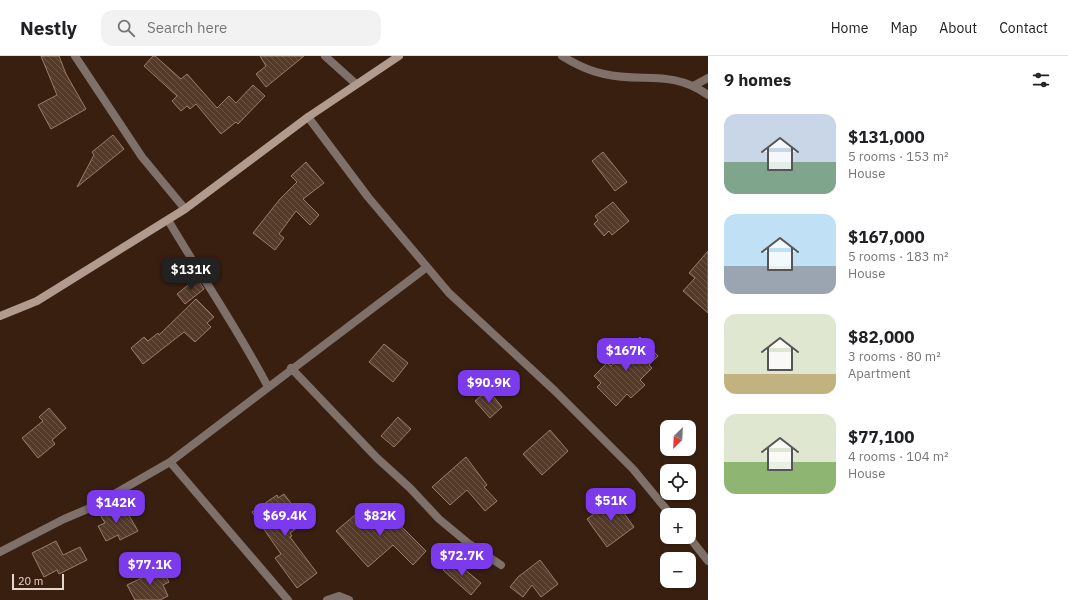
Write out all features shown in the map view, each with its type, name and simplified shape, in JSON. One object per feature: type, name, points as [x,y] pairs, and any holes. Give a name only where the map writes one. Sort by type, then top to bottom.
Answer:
[{"type":"street","points":[[75,56],[142,157],[185,210]]},
{"type":"street","points":[[325,56],[356,84]]},
{"type":"street","points":[[0,316],[37,301],[185,210],[308,117],[399,56]]},
{"type":"street","points":[[562,56],[575,64],[604,74],[675,79],[694,85],[708,95]]},
{"type":"street","points":[[694,85],[708,78]]},
{"type":"street","points":[[308,117],[368,197],[449,292],[555,391],[633,469],[665,508]]},
{"type":"street","points":[[168,220],[200,274],[250,351],[268,386]]},
{"type":"street","points":[[0,552],[64,519],[90,508],[170,462],[291,368],[427,267]]},
{"type":"street","points":[[291,368],[377,458],[410,488],[439,519],[468,543],[501,565]]},
{"type":"street","points":[[170,462],[288,600]]},
{"type":"street","points":[[695,544],[708,561]]},
{"type":"street","points":[[327,600],[339,596],[349,600]]},
{"type":"building","points":[[41,56],[59,56],[66,74],[86,109],[51,129],[38,105],[57,95]]},
{"type":"building","points":[[153,56],[155,56],[181,79],[187,74],[217,108],[229,96],[236,103],[253,85],[265,96],[238,124],[236,122],[221,134],[196,104],[190,109],[187,106],[181,111],[172,101],[177,96],[144,66]]},
{"type":"building","points":[[260,56],[304,56],[266,87],[256,74],[266,66]]},
{"type":"building","points":[[113,135],[124,149],[77,187],[94,155],[92,152]]},
{"type":"building","points":[[603,152],[627,182],[615,191],[592,161]]},
{"type":"building","points":[[306,162],[324,183],[303,199],[319,215],[310,225],[296,211],[279,234],[284,238],[275,250],[253,233],[280,199],[297,182],[291,176]]},
{"type":"building","points":[[613,202],[629,221],[612,235],[609,231],[604,236],[594,224],[598,220],[595,216]]},
{"type":"building","points":[[708,251],[708,313],[683,291],[695,278],[689,273]]},
{"type":"building","points":[[208,268],[217,278],[212,282],[206,271]]},
{"type":"building","points":[[197,278],[204,289],[185,304],[177,294]]},
{"type":"building","points":[[196,299],[214,317],[207,323],[211,327],[195,342],[184,332],[143,364],[131,348],[144,337],[148,341],[158,333],[159,335]]},
{"type":"building","points":[[640,337],[658,356],[649,365],[652,368],[640,380],[645,385],[631,398],[627,394],[616,406],[597,387],[601,383],[594,376],[607,363],[611,366]]},
{"type":"building","points":[[384,344],[408,363],[393,382],[369,362]]},
{"type":"building","points":[[488,390],[502,407],[490,418],[475,401]]},
{"type":"building","points":[[49,408],[66,428],[52,440],[55,444],[38,458],[22,438],[43,421],[39,417]]},
{"type":"building","points":[[398,417],[411,429],[394,447],[381,436]]},
{"type":"building","points":[[550,430],[568,451],[542,475],[523,454]]},
{"type":"building","points":[[466,457],[487,485],[484,487],[497,501],[485,511],[467,490],[450,505],[432,487]]},
{"type":"building","points":[[284,494],[305,522],[290,533],[292,536],[290,537],[317,573],[297,588],[275,558],[281,554],[252,512],[277,495],[278,498]]},
{"type":"building","points":[[618,496],[628,509],[623,512],[634,527],[607,547],[587,519]]},
{"type":"building","points":[[116,504],[121,515],[127,512],[138,531],[120,540],[118,535],[106,541],[98,526],[105,523],[99,513]]},
{"type":"building","points":[[395,506],[403,517],[397,522],[426,551],[413,565],[393,545],[368,567],[336,531],[355,515],[363,524],[383,507],[387,512]]},
{"type":"building","points":[[56,541],[63,555],[80,547],[87,560],[59,574],[57,570],[44,577],[32,553]]},
{"type":"building","points":[[456,560],[464,569],[481,583],[471,595],[443,570]]},
{"type":"building","points":[[540,560],[558,584],[541,597],[532,585],[523,597],[510,587],[518,577]]},
{"type":"building","points":[[155,566],[157,569],[161,567],[169,582],[163,585],[168,596],[160,600],[135,600],[127,585],[144,577],[142,573]]}]
